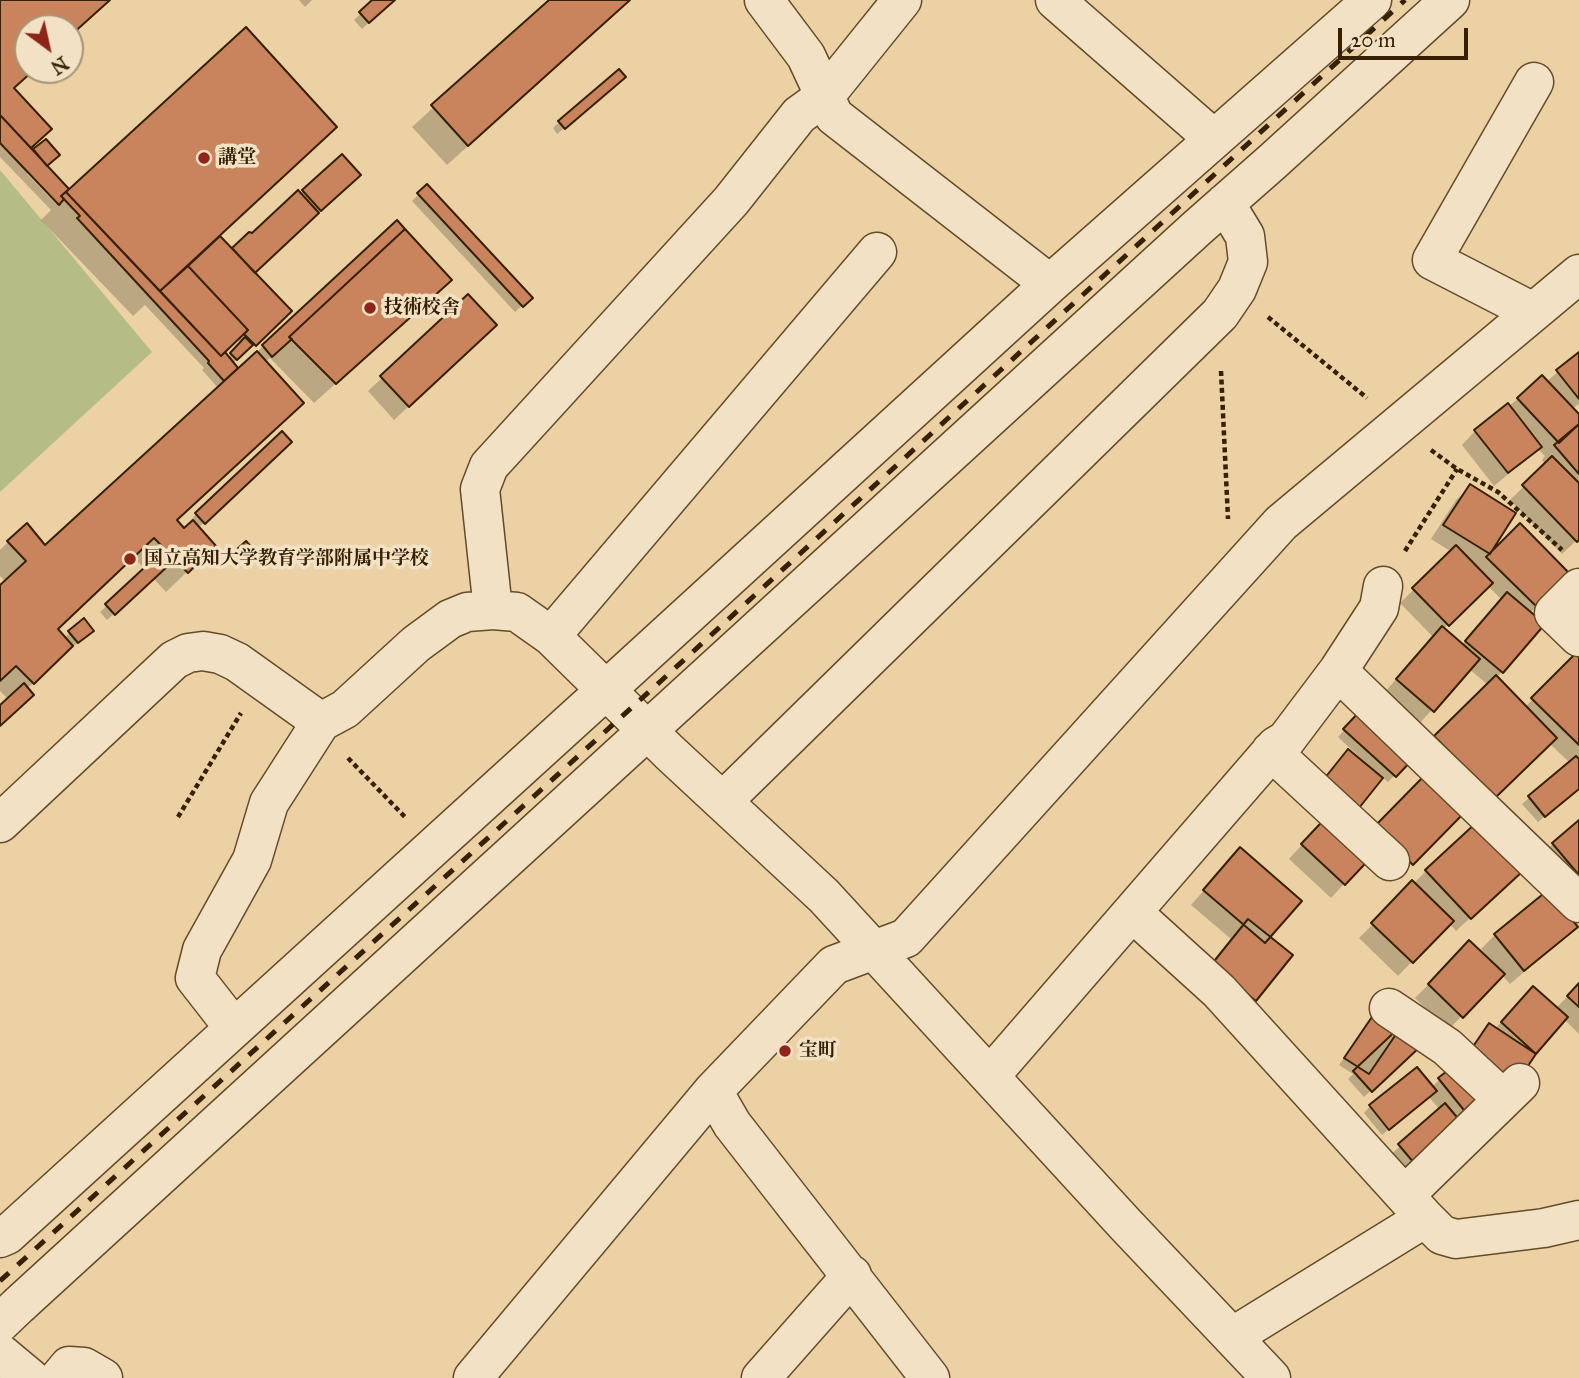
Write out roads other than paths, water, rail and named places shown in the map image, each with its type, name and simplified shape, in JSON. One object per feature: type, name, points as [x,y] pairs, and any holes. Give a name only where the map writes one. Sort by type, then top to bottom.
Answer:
[{"type":"street","points":[[764,0],[806,56],[834,116],[1050,284]]},
{"type":"street","points":[[493,610],[480,489],[489,466],[732,201],[799,116],[824,97],[902,0]]},
{"type":"street","points":[[1055,0],[1214,139]]},
{"type":"street","points":[[0,1238],[1050,284],[1371,0]]},
{"type":"street","points":[[10,1314],[1450,0]]},
{"type":"street","points":[[1533,312],[1432,260],[1534,82]]},
{"type":"street","points":[[723,801],[1220,314],[1237,289],[1248,262],[1245,236],[1225,203]]},
{"type":"street","points":[[551,636],[877,252]]},
{"type":"street","points":[[472,1378],[713,1091],[834,965],[905,938],[1281,523],[1579,274]]},
{"type":"street","points":[[990,1076],[1271,751],[1286,740],[1338,671],[1379,608],[1383,586]]},
{"type":"street","points":[[1579,588],[1554,613],[1579,637]]},
{"type":"street","points":[[234,1028],[195,978],[202,950],[252,860],[268,803],[321,722],[345,709],[416,644],[450,619],[467,612],[517,612],[551,636],[824,897],[1270,1378]]},
{"type":"street","points":[[0,823],[174,660],[188,653],[220,653],[321,722]]},
{"type":"street","points":[[1338,671],[1579,903]]},
{"type":"street","points":[[1271,751],[1390,861]]},
{"type":"street","points":[[1133,913],[1219,991],[1442,1236],[1456,1239],[1544,1228],[1579,1220]]},
{"type":"street","points":[[1231,1337],[1415,1206],[1511,1091],[1389,1008]]},
{"type":"street","points":[[713,1091],[732,1124],[930,1378]]},
{"type":"street","points":[[761,1378],[852,1275]]},
{"type":"street","points":[[0,1353],[30,1378]]},
{"type":"railway","points":[[0,1281],[1405,0]]},
{"type":"place","name":"講堂","points":[[204,158]]},
{"type":"place","name":"技術校舎","points":[[370,308]]},
{"type":"place","name":"国立高知大学教育学部附属中学校","points":[[130,559]]},
{"type":"place","name":"宝町","points":[[785,1051]]}]
